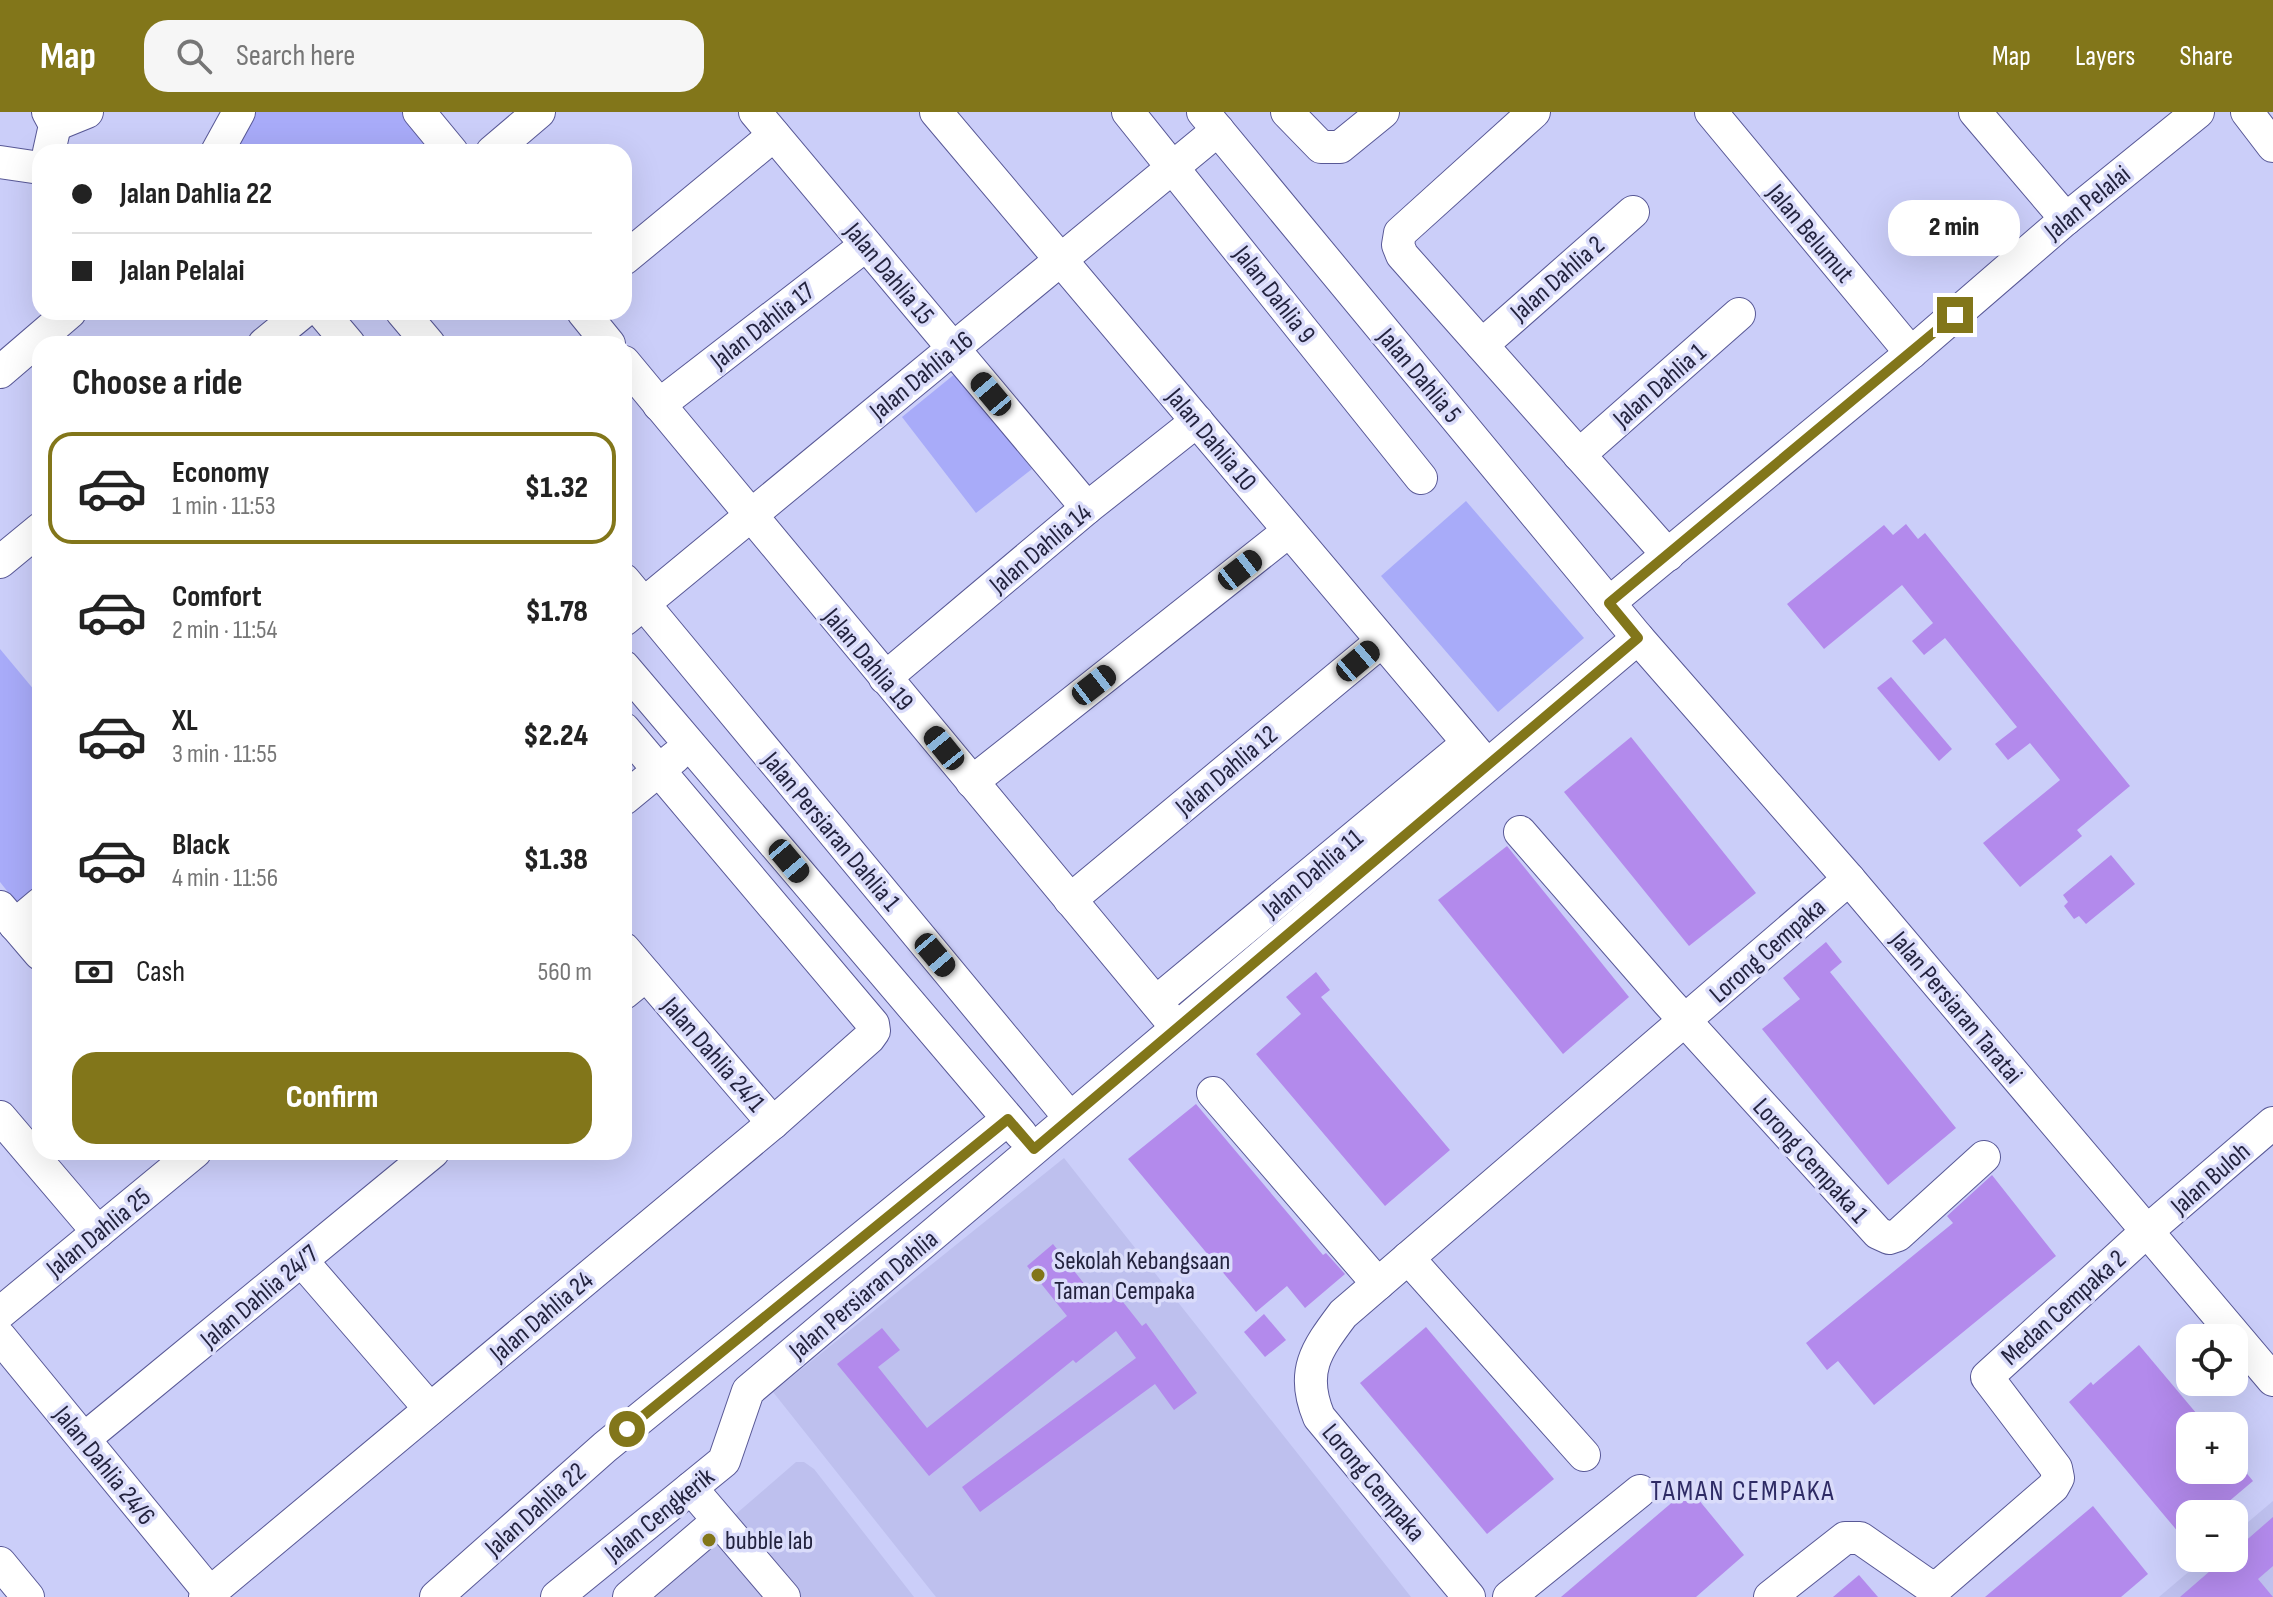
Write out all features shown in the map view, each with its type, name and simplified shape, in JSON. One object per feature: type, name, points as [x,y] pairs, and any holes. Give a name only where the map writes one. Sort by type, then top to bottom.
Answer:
[{"type":"street","points":[[51,130],[87,112]]},
{"type":"street","points":[[221,144],[239,112]]},
{"type":"street","points":[[419,112],[445,144]]},
{"type":"street","points":[[501,144],[539,112]]},
{"type":"street","name":"Jalan Dahlia 10","points":[[936,112],[1478,754]]},
{"type":"street","name":"Jalan Dahlia 9","points":[[1128,112],[1421,478]]},
{"type":"street","points":[[1287,112],[1321,147],[1340,147],[1383,112]]},
{"type":"street","points":[[1534,112],[1400,233],[1398,245],[1402,255],[1668,555]]},
{"type":"street","name":"Jalan Belumut","points":[[1711,112],[1911,353]]},
{"type":"street","points":[[1975,112],[2066,219]]},
{"type":"street","name":"Jalan Pelalai","points":[[1609,603],[2198,112]]},
{"type":"street","points":[[2247,112],[2273,146]]},
{"type":"street","name":"Jalan Dahlia 16","points":[[632,600],[750,516],[1174,167],[1211,121]]},
{"type":"street","name":"Jalan Dahlia 5","points":[[1211,121],[1638,638]]},
{"type":"street","points":[[632,251],[764,123]]},
{"type":"street","name":"Jalan Dahlia 15","points":[[764,123],[1087,508]]},
{"type":"street","points":[[0,162],[32,167]]},
{"type":"street","name":"Jalan Dahlia 2","points":[[1482,345],[1633,212]]},
{"type":"street","name":"Jalan Dahlia 17","points":[[659,405],[866,245]]},
{"type":"street","name":"Jalan Dahlia 1","points":[[1579,455],[1739,314]]},
{"type":"street","points":[[42,336],[61,320]]},
{"type":"street","points":[[329,320],[342,336]]},
{"type":"street","points":[[409,320],[422,336]]},
{"type":"street","points":[[590,320],[602,336]]},
{"type":"street","points":[[0,372],[32,345]]},
{"type":"street","name":"Jalan Dahlia 19","points":[[632,372],[1177,1028]]},
{"type":"street","name":"Jalan Dahlia 14","points":[[885,678],[1087,508],[1197,421]]},
{"type":"street","points":[[972,782],[1289,531]]},
{"type":"street","points":[[0,562],[32,536]]},
{"type":"street","name":"Jalan Persiaran Dahlia 1","points":[[632,602],[1070,1118]]},
{"type":"street","points":[[1034,1149],[1177,1028],[1478,754],[1638,638]]},
{"type":"street","name":"Jalan Persiaran Taratai","points":[[1638,638],[1849,879],[2273,1380]]},
{"type":"street","name":"Jalan Dahlia 12","points":[[1070,900],[1382,641]]},
{"type":"street","name":"Jalan Persiaran Dahlia 1","points":[[632,676],[1034,1149]]},
{"type":"street","points":[[632,738],[659,770]]},
{"type":"street","points":[[632,792],[690,744]]},
{"type":"street","name":"Jalan Dahlia 11","points":[[1156,1002],[1478,754]]},
{"type":"street","name":"Jalan Dahlia 24","points":[[207,1595],[773,1123],[874,1031],[873,1024],[659,770]]},
{"type":"street","name":"Lorong Cempaka","points":[[1520,832],[1685,1020]]},
{"type":"street","name":"Lorong Cempaka","points":[[1469,1597],[1319,1417],[1312,1400],[1311,1372],[1319,1346],[1343,1314],[1849,879]]},
{"type":"street","points":[[32,907],[8,916],[32,944]]},
{"type":"street","name":"Jalan Dahlia 24/1","points":[[635,984],[773,1123]]},
{"type":"street","name":"Lorong Cempaka 1","points":[[1685,1020],[1878,1233],[1889,1238],[1898,1235],[1984,1157]]},
{"type":"street","points":[[1213,1093],[1378,1284]]},
{"type":"street","points":[[0,1117],[32,1155]]},
{"type":"street","name":"Jalan Dahlia 22","points":[[436,1597],[605,1447],[1008,1119]]},
{"type":"street","name":"Jalan Buloh","points":[[2146,1232],[2273,1123]]},
{"type":"street","name":"Jalan Persiaran Dahlia","points":[[724,1461],[748,1391],[1034,1149]]},
{"type":"street","points":[[37,1160],[98,1232]]},
{"type":"street","name":"Jalan Dahlia 25","points":[[0,1313],[185,1160]]},
{"type":"street","name":"Jalan Dahlia 24/7","points":[[84,1439],[423,1160]]},
{"type":"street","name":"Medan Cempaka 2","points":[[1770,1597],[1845,1538],[1853,1537],[1860,1538],[1929,1586],[1941,1584],[2053,1487],[2058,1478],[2051,1459],[1987,1377],[2146,1232]]},
{"type":"street","points":[[1408,1258],[1584,1455]]},
{"type":"street","points":[[302,1261],[430,1409]]},
{"type":"street","name":"Jalan Dahlia 24/6","points":[[0,1337],[207,1595]]},
{"type":"street","name":"Jalan Cengkerik","points":[[557,1597],[724,1461]]},
{"type":"street","points":[[691,1488],[784,1597]]},
{"type":"street","points":[[1509,1597],[1640,1491]]},
{"type":"street","points":[[629,1597],[718,1521]]},
{"type":"street","points":[[0,1563],[28,1597]]},
{"type":"shaded area","points":[[256,112],[410,112],[437,144],[237,144]]},
{"type":"shaded area","points":[[956,373],[1032,469],[976,513],[902,417]]},
{"type":"shaded area","points":[[1466,501],[1584,638],[1498,712],[1381,576]]},
{"type":"shaded area","points":[[0,649],[32,687],[32,897],[20,907],[0,882]]},
{"type":"shaded area","name":"Sekolah Kebangsaan Taman Cempaka","points":[[1064,1158],[1411,1597],[936,1597],[773,1392]]},
{"type":"shaded area","points":[[796,1462],[804,1462],[814,1469],[914,1597],[640,1597]]},
{"type":"shaded area","points":[[2273,1501],[2273,1597],[2159,1597],[2188,1572],[2248,1572],[2248,1522]]},
{"type":"building","points":[[1906,524],[1918,539],[1925,533],[2130,786],[2077,830],[2082,836],[2020,887],[1983,843],[2060,780],[2030,743],[2008,760],[1995,744],[2017,727],[1945,638],[1924,655],[1912,641],[1933,623],[1902,585],[1824,649],[1787,604],[1884,525],[1893,535]]},
{"type":"building","points":[[1891,677],[1952,749],[1939,761],[1877,688]]},
{"type":"building","points":[[1631,737],[1756,893],[1689,946],[1564,792]]},
{"type":"building","points":[[1507,846],[1629,997],[1563,1054],[1438,900]]},
{"type":"building","points":[[2111,855],[2135,884],[2086,924],[2079,916],[2074,919],[2064,906],[2068,902],[2063,895]]},
{"type":"building","points":[[1826,942],[1842,962],[1830,972],[1956,1128],[1888,1185],[1762,1029],[1800,999],[1783,978]]},
{"type":"building","points":[[1316,972],[1330,990],[1321,997],[1450,1150],[1385,1206],[1256,1054],[1301,1014],[1286,997]]},
{"type":"building","points":[[1196,1104],[1323,1255],[1326,1253],[1345,1274],[1305,1308],[1287,1286],[1256,1312],[1128,1159]]},
{"type":"building","points":[[1992,1175],[2056,1256],[1874,1405],[1838,1361],[1827,1370],[1806,1343],[1953,1223],[1947,1216]]},
{"type":"building","points":[[1053,1244],[1093,1295],[1108,1283],[1142,1326],[1146,1323],[1197,1393],[1174,1410],[1155,1384],[980,1512],[962,1487],[1136,1358],[1116,1331],[1076,1363],[1073,1360],[929,1476],[837,1364],[882,1328],[900,1350],[878,1367],[927,1428],[1067,1316],[1027,1266]]},
{"type":"building","points":[[1264,1314],[1286,1340],[1265,1357],[1244,1332]]},
{"type":"building","points":[[1426,1327],[1554,1479],[1487,1534],[1360,1383]]},
{"type":"building","points":[[2139,1345],[2176,1389],[2176,1396],[2182,1396],[2195,1412],[2176,1412],[2176,1484],[2248,1484],[2248,1475],[2253,1481],[2231,1500],[2176,1500],[2176,1529],[2069,1402],[2091,1382],[2093,1385]]},
{"type":"building","points":[[1689,1488],[1744,1555],[1696,1597],[1561,1597]]},
{"type":"building","points":[[2093,1506],[2148,1574],[2121,1597],[1985,1597]]},
{"type":"building","points":[[2273,1517],[2273,1566],[2258,1579],[2273,1597],[2180,1597],[2209,1572],[2248,1572],[2248,1539]]},
{"type":"building","points":[[1859,1575],[1878,1597],[1833,1597]]},
{"type":"place","name":"Sekolah Kebangsaan Taman Cempaka","points":[[1038,1275]]},
{"type":"place","name":"bubble lab","points":[[709,1540]]},
{"type":"district","name":"TAMAN CEMPAKA","points":[[1743,1490]]},
{"type":"route","points":[[627,1429],[1008,1119],[1034,1149],[1638,638],[1609,603],[1955,315]]}]
